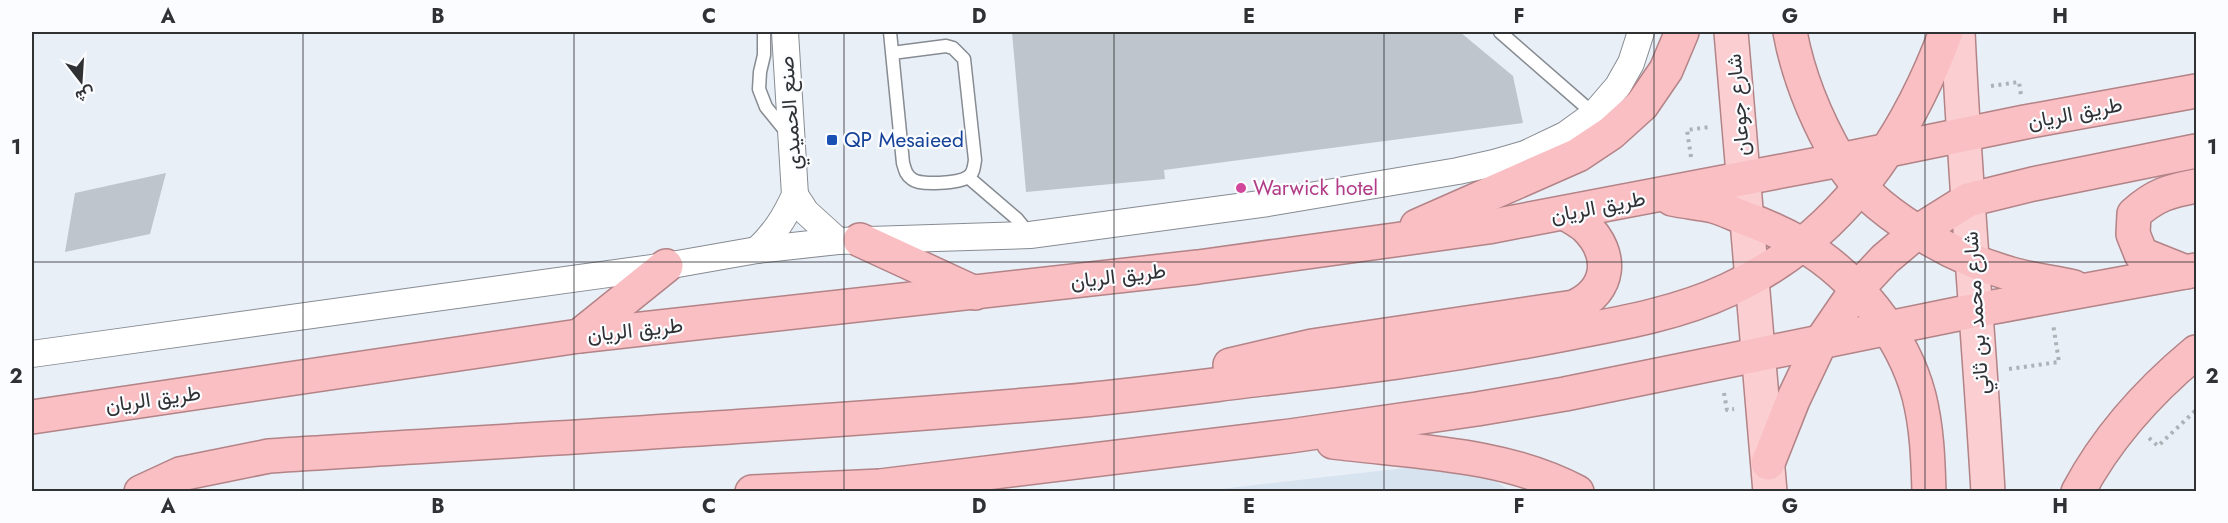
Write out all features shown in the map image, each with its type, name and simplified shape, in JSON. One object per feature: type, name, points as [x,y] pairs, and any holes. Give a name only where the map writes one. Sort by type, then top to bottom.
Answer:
[{"type":"highway","points":[[1377,243],[1578,155],[1611,133],[1642,105],[1666,70],[1682,32]]},
{"type":"highway","points":[[1790,32],[1794,52],[1810,100],[1840,160],[1888,211],[1917,232],[1974,261],[2012,274],[2086,290]]},
{"type":"highway","points":[[141,492],[180,474],[268,456],[893,416],[1067,401],[1339,371],[1520,343],[1624,322],[1700,302],[1731,289],[1802,244],[1834,217],[1862,186],[1889,150],[1918,97],[1946,32]]},
{"type":"highway","name":"طريق الريان","points":[[32,417],[579,336],[975,293],[1377,243],[1565,213],[2025,122],[2196,91]]},
{"type":"highway","points":[[1769,477],[1793,400],[1820,343],[1857,289],[1885,259],[1917,232],[1968,200],[2196,151]]},
{"type":"highway","points":[[2192,271],[2141,254],[2133,234],[2134,214],[2149,201],[2172,191],[2196,186]]},
{"type":"highway","points":[[1655,196],[1714,206],[1775,230],[1802,244],[1831,265],[1857,289],[1888,329],[1907,363],[1918,394],[1928,442],[1929,492]]},
{"type":"highway","points":[[1067,401],[1312,346],[1574,308],[1587,301],[1598,290],[1604,278],[1605,262],[1602,250],[1594,236],[1565,213]]},
{"type":"highway","points":[[849,241],[975,293]]},
{"type":"highway","points":[[579,336],[666,266]]},
{"type":"highway","points":[[752,492],[874,489],[1290,436],[1521,402],[1977,310],[2192,271]]},
{"type":"highway","points":[[2078,492],[2091,468],[2127,419],[2165,378],[2196,352]]},
{"type":"highway","points":[[1290,436],[1498,462],[1552,478],[1577,492]]},
{"type":"main road","name":"شارع جوعان","points":[[1731,32],[1744,178]]},
{"type":"main road","points":[[1958,32],[1962,135]]},
{"type":"main road","name":"شارع محمد بن ثاني","points":[[1962,135],[1974,261],[1988,492]]},
{"type":"main road","points":[[1744,178],[1769,477]]},
{"type":"street","name":"صنع الحميدي","points":[[757,250],[773,235],[795,195],[785,32]]},
{"type":"street","points":[[32,354],[666,266],[757,250],[849,241],[1030,235],[1268,203],[1458,171],[1526,153],[1564,135],[1594,114],[1618,86],[1631,63],[1641,32]]},
{"type":"street","name":"صنع الحميدي","points":[[795,195],[806,212],[849,241]]},
{"type":"lane","points":[[764,32],[764,55],[759,89],[766,107],[792,139]]},
{"type":"lane","points":[[890,32],[892,53],[903,163],[906,174],[914,181],[924,183],[957,181],[968,177],[974,169],[975,160],[964,59],[953,48],[946,46],[892,53]]},
{"type":"lane","points":[[1500,32],[1594,114]]},
{"type":"lane","points":[[968,177],[1017,219],[1030,235]]},
{"type":"path","points":[[1961,91],[2019,82],[2025,122]]},
{"type":"path","points":[[1695,188],[1687,130],[1739,123]]},
{"type":"path","points":[[1981,373],[2059,362],[2049,297]]},
{"type":"path","points":[[2157,446],[2196,410]]},
{"type":"shaded area","points":[[1466,461],[1510,491],[1194,492]]},
{"type":"building","points":[[1012,32],[1460,32],[1513,76],[1523,123],[1164,170],[1165,179],[1026,192]]},
{"type":"building","points":[[166,173],[150,234],[65,252],[75,193]]},
{"type":"place","name":"QP Mesaieed","points":[[832,140]]},
{"type":"place","name":"Warwick hotel","points":[[1241,188]]}]
